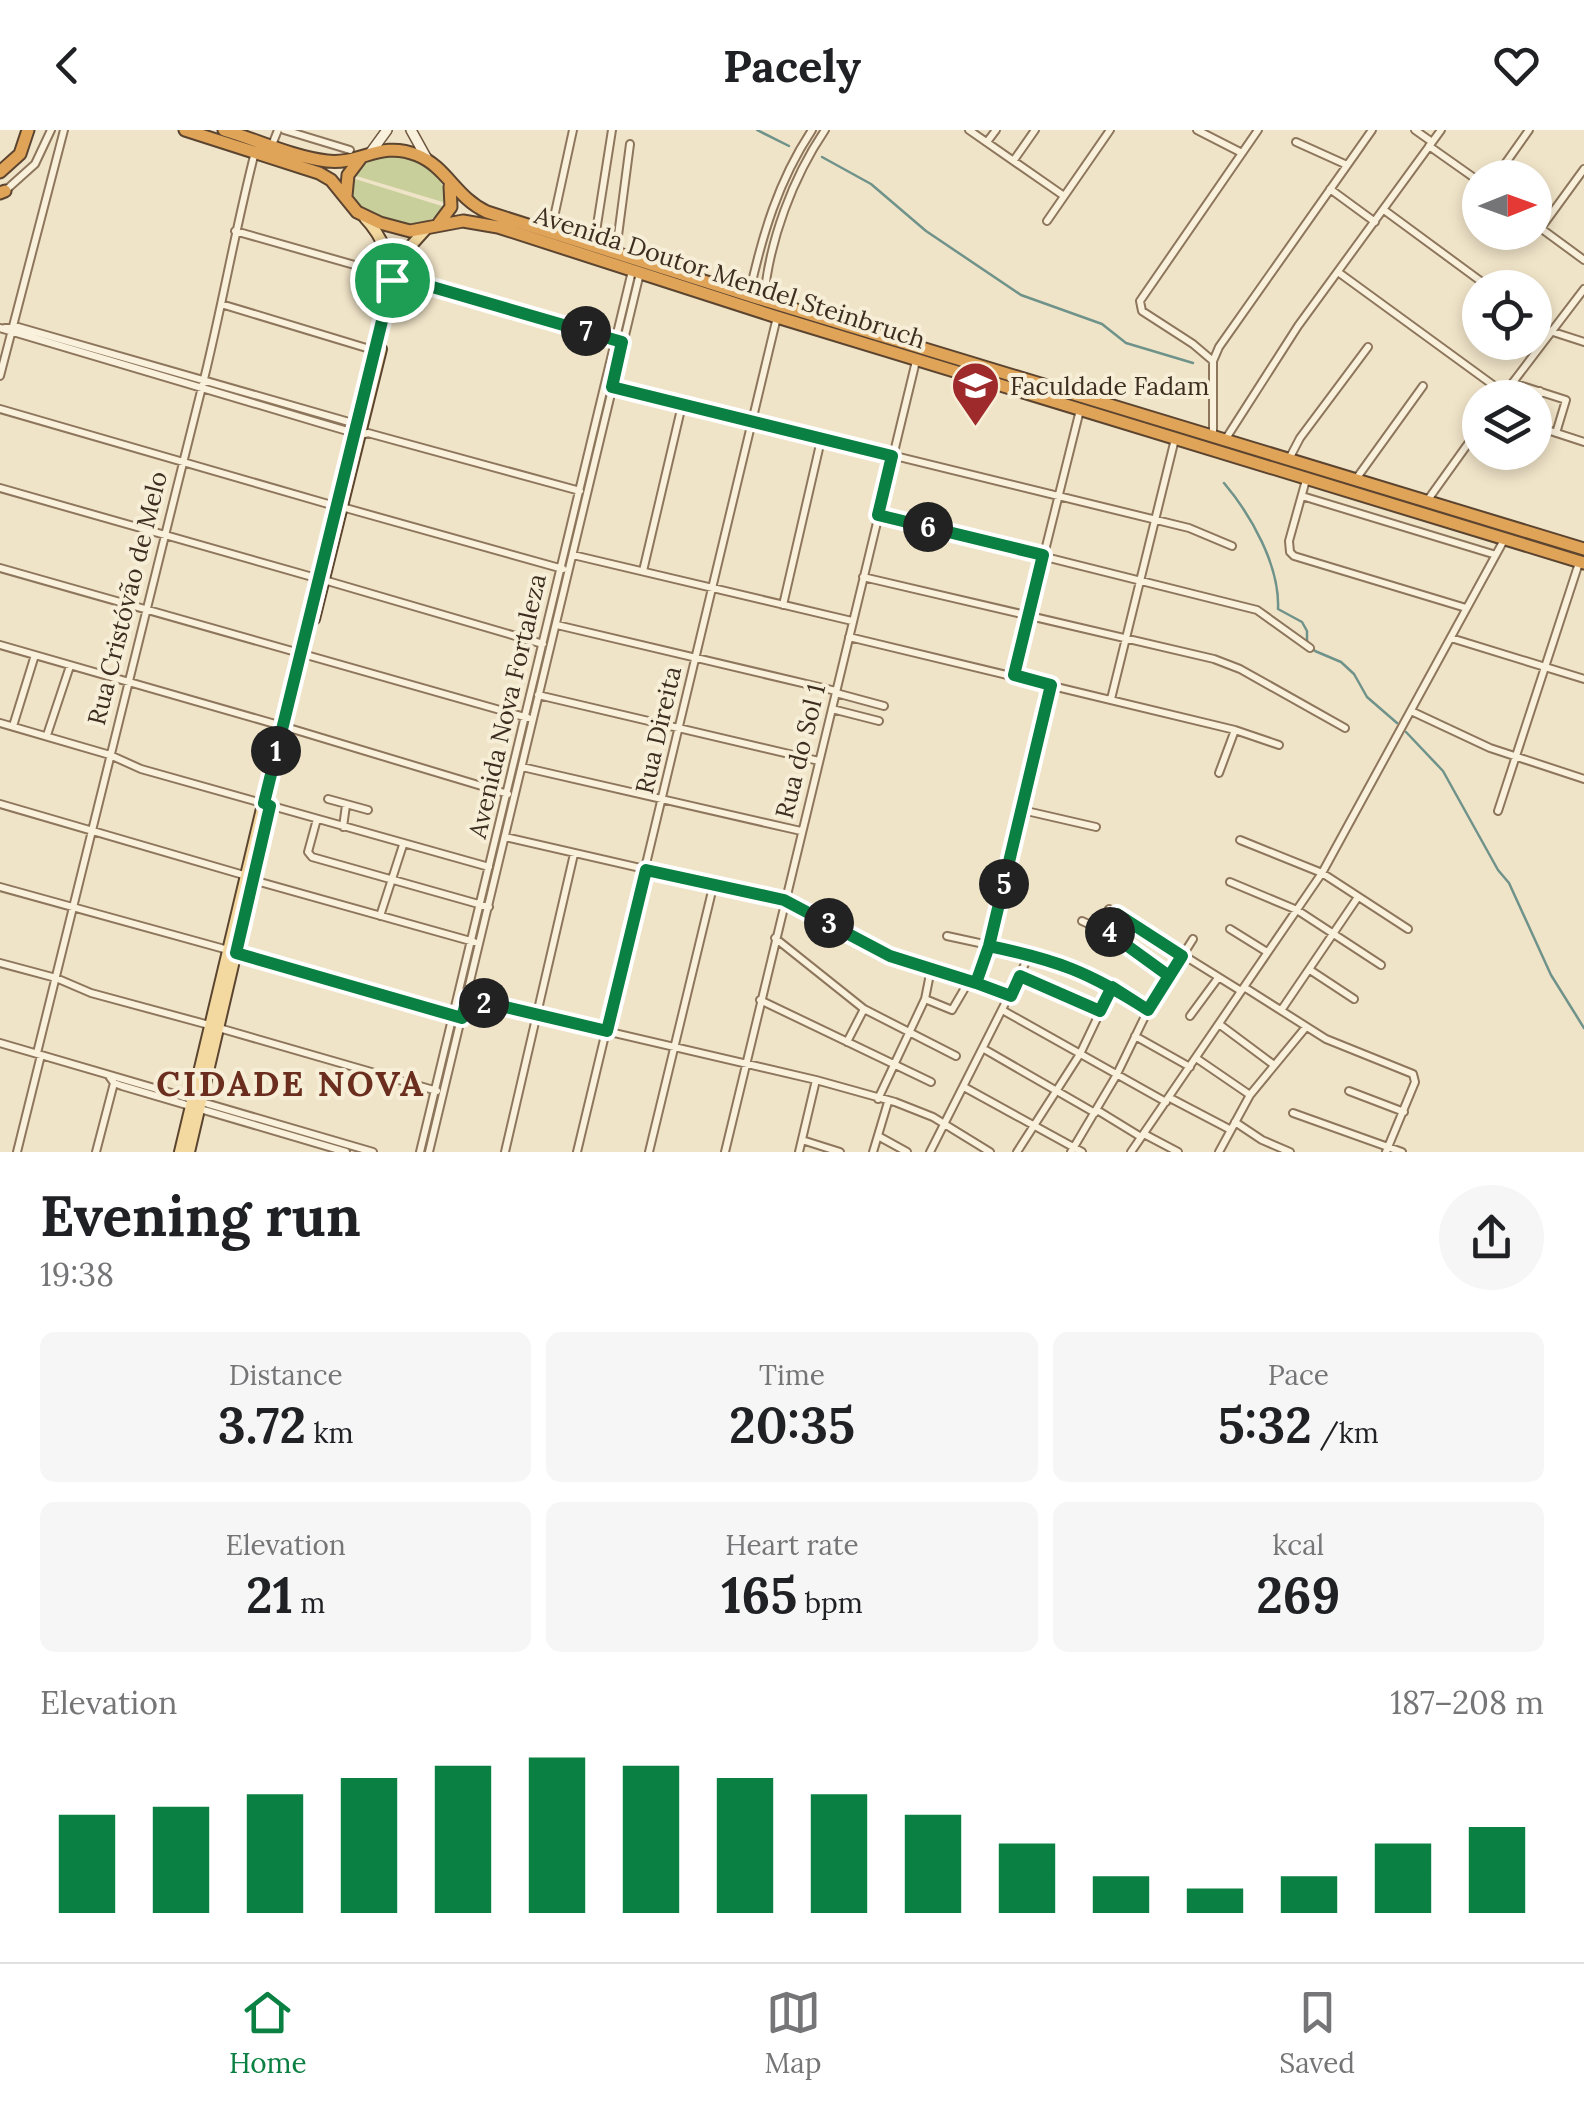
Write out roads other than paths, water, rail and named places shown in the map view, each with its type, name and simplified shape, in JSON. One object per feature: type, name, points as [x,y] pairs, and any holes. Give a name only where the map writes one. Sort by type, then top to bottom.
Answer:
[{"type":"highway","points":[[0,172],[20,154],[28,130]]},
{"type":"highway","points":[[185,130],[320,173],[364,218],[397,228],[431,228],[451,207],[449,182],[442,171],[417,155],[394,149],[326,161],[224,130]]},
{"type":"highway","points":[[347,198],[348,174],[367,154]]},
{"type":"highway","name":"Avenida Doutor Mendel Steinbruch","points":[[449,182],[464,200],[476,207],[551,232],[1426,502],[1583,558]]},
{"type":"highway","name":"Avenida Doutor Mendel Steinbruch","points":[[431,228],[463,220],[498,228],[1306,479],[1583,558]]},
{"type":"main road","points":[[180,1152],[195,1104],[395,276],[376,230],[364,218]]},
{"type":"main road","points":[[360,430],[374,350],[395,276],[408,249],[431,228]]},
{"type":"main road","points":[[190,1152],[195,1104]]},
{"type":"street","points":[[2,192],[35,164],[52,130]]},
{"type":"street","points":[[0,376],[6,328],[64,130]]},
{"type":"street","points":[[272,145],[281,130],[350,150]]},
{"type":"street","points":[[367,154],[387,130]]},
{"type":"street","points":[[411,130],[428,162]]},
{"type":"street","points":[[551,232],[574,130]]},
{"type":"street","points":[[594,246],[612,130]]},
{"type":"street","points":[[764,300],[777,237],[790,200],[825,130]]},
{"type":"street","points":[[969,130],[1064,196]]},
{"type":"street","points":[[987,142],[996,130]]},
{"type":"street","points":[[1014,160],[1034,130]]},
{"type":"street","points":[[1048,221],[1110,130]]},
{"type":"street","points":[[1197,130],[1242,153]]},
{"type":"street","points":[[1213,361],[1142,311],[1140,301],[1258,130]]},
{"type":"street","points":[[1219,439],[1213,361],[1228,332],[1372,130]]},
{"type":"street","points":[[1414,130],[1462,168]]},
{"type":"street","points":[[1219,439],[1441,130]]},
{"type":"street","points":[[1508,160],[1529,130]]},
{"type":"street","points":[[748,295],[779,189],[810,133],[818,141]]},
{"type":"street","points":[[1296,142],[1347,165]]},
{"type":"street","points":[[616,252],[630,144]]},
{"type":"street","name":"Rua Cristóvão de Melo","points":[[17,1152],[255,152]]},
{"type":"street","points":[[1552,209],[1584,169]]},
{"type":"street","points":[[1330,189],[1375,222]]},
{"type":"street","points":[[1384,210],[1466,270]]},
{"type":"street","points":[[234,231],[619,341]]},
{"type":"street","points":[[1552,236],[1584,260]]},
{"type":"street","name":"Avenida Nova Fortaleza","points":[[420,1152],[463,997],[636,271]]},
{"type":"street","points":[[1338,272],[1482,380]]},
{"type":"street","points":[[1552,329],[1584,289]]},
{"type":"street","points":[[221,304],[374,350]]},
{"type":"street","name":"Rua Direita","points":[[577,1152],[777,317]]},
{"type":"street","points":[[6,328],[204,378],[320,423],[360,430],[582,491]]},
{"type":"street","points":[[1552,332],[1584,342]]},
{"type":"street","points":[[1288,460],[1368,347]]},
{"type":"street","name":"Rua do Sol 1","points":[[725,1152],[916,360]]},
{"type":"street","points":[[142,365],[201,387],[322,413],[360,430]]},
{"type":"street","points":[[608,386],[1058,495],[1202,532],[1232,546]]},
{"type":"street","points":[[1356,480],[1423,386]]},
{"type":"street","points":[[1552,395],[1566,400],[1556,433]]},
{"type":"street","points":[[643,571],[682,405]]},
{"type":"street","points":[[0,409],[565,570]]},
{"type":"street","points":[[1014,675],[1080,410]]},
{"type":"street","points":[[320,423],[322,413]]},
{"type":"street","points":[[1552,432],[1584,442]]},
{"type":"street","points":[[1112,700],[1175,439]]},
{"type":"street","points":[[783,604],[821,440]]},
{"type":"street","points":[[1426,502],[1462,452]]},
{"type":"street","points":[[1306,479],[1288,547],[1294,556],[1466,608]]},
{"type":"street","points":[[0,488],[547,645]]},
{"type":"street","name":"Avenida Nova Fortaleza","points":[[547,645],[557,624],[565,570],[573,555],[582,491]]},
{"type":"street","points":[[1302,496],[1496,555]]},
{"type":"street","points":[[878,515],[1258,610],[1310,648]]},
{"type":"street","points":[[1131,1152],[1322,873],[1504,538]]},
{"type":"street","points":[[573,555],[852,621]]},
{"type":"street","points":[[1498,812],[1583,558]]},
{"type":"street","points":[[0,568],[529,719]]},
{"type":"street","points":[[863,577],[1227,664],[1345,728]]},
{"type":"street","points":[[557,624],[884,706]]},
{"type":"street","points":[[849,638],[1235,730],[1279,746]]},
{"type":"street","points":[[1451,638],[1584,679]]},
{"type":"street","points":[[0,645],[511,794]]},
{"type":"street","points":[[13,726],[36,655]]},
{"type":"street","points":[[47,735],[70,666]]},
{"type":"street","points":[[925,999],[952,1010],[972,982],[989,946],[1051,685]]},
{"type":"street","points":[[535,695],[819,761]]},
{"type":"street","points":[[832,709],[879,722]]},
{"type":"street","points":[[1411,710],[1468,739],[1584,779]]},
{"type":"street","name":"Avenida Nova Fortaleza","points":[[511,794],[522,767],[529,719]]},
{"type":"street","points":[[0,723],[110,755],[141,769],[489,867]]},
{"type":"street","points":[[1219,773],[1235,730]]},
{"type":"street","points":[[522,767],[801,831]]},
{"type":"street","points":[[328,799],[368,810]]},
{"type":"street","points":[[0,804],[476,942]]},
{"type":"street","points":[[342,827],[346,805]]},
{"type":"street","points":[[1022,810],[1096,827]]},
{"type":"street","points":[[318,819],[308,854],[484,906]]},
{"type":"street","points":[[501,836],[784,900],[890,956],[1011,996]]},
{"type":"street","name":"Avenida Nova Fortaleza","points":[[484,906],[489,867],[501,836]]},
{"type":"street","points":[[1240,840],[1322,873],[1408,930]]},
{"type":"street","points":[[380,916],[402,845]]},
{"type":"street","points":[[505,1152],[574,854]]},
{"type":"street","points":[[1230,882],[1296,910],[1381,965]]},
{"type":"street","points":[[651,1151],[713,886]]},
{"type":"street","points":[[0,887],[458,1017]]},
{"type":"street","points":[[1282,1009],[1358,897]]},
{"type":"street","points":[[1107,931],[1113,911],[1218,978],[1282,1009],[1337,1044],[1413,1074],[1415,1082],[1387,1150]]},
{"type":"street","points":[[1082,921],[1107,931],[1169,976]]},
{"type":"street","points":[[1230,929],[1267,952]]},
{"type":"street","points":[[946,936],[1030,954],[1078,970],[1148,1010]]},
{"type":"street","points":[[775,938],[864,1009],[956,1056]]},
{"type":"street","points":[[1072,1150],[1116,1076],[1148,1010],[1193,939]]},
{"type":"street","points":[[930,1152],[1030,954]]},
{"type":"street","points":[[0,963],[56,978],[91,993],[439,1092]]},
{"type":"street","points":[[878,1099],[925,999],[931,969]]},
{"type":"street","points":[[1310,970],[1354,999]]},
{"type":"street","points":[[1020,976],[1100,1011]]},
{"type":"street","points":[[1190,1016],[1218,978]]},
{"type":"street","points":[[1017,1152],[1080,1054],[1112,987]]},
{"type":"street","points":[[463,997],[745,1062],[908,1106],[990,1152]]},
{"type":"street","points":[[760,1000],[931,1082]]},
{"type":"street","points":[[847,1042],[864,1009]]},
{"type":"street","points":[[1004,1011],[1116,1076],[1290,1152]]},
{"type":"street","points":[[1219,1024],[1274,1065]]},
{"type":"street","points":[[1219,1152],[1250,1095],[1306,1027]]},
{"type":"street","points":[[1135,1036],[1190,1067]]},
{"type":"street","points":[[0,1042],[346,1152]]},
{"type":"street","points":[[984,1049],[1096,1112],[1178,1152]]},
{"type":"street","points":[[1196,1058],[1250,1095]]},
{"type":"street","points":[[96,1152],[111,1079]]},
{"type":"street","points":[[798,1152],[816,1080]]},
{"type":"street","points":[[964,1087],[1072,1150],[1082,1152]]},
{"type":"street","points":[[1350,1091],[1404,1112]]},
{"type":"street","name":"Avenida Nova Fortaleza","points":[[429,1152],[439,1092]]},
{"type":"street","points":[[874,1152],[888,1102]]},
{"type":"street","points":[[1293,1113],[1387,1150],[1402,1152]]},
{"type":"street","points":[[302,1136],[371,1152]]},
{"type":"street","points":[[878,1136],[907,1152]]},
{"type":"street","points":[[802,1140],[840,1152]]},
{"type":"street","points":[[1255,1152],[1262,1140]]},
{"type":"waterway","points":[[757,130],[789,146]]},
{"type":"waterway","points":[[822,157],[871,184],[926,231],[1021,295],[1102,324],[1126,343],[1193,363]]},
{"type":"waterway","points":[[1224,483],[1262,542],[1274,576],[1278,609],[1302,622],[1307,642],[1315,651],[1341,662],[1354,674],[1367,697],[1397,723]]},
{"type":"waterway","points":[[1406,732],[1443,771],[1509,883],[1551,975],[1584,1028]]},
{"type":"place","name":"Faculdade Fadam","points":[[975,428]]},
{"type":"district","name":"CIDADE NOVA","points":[[291,1083]]}]
